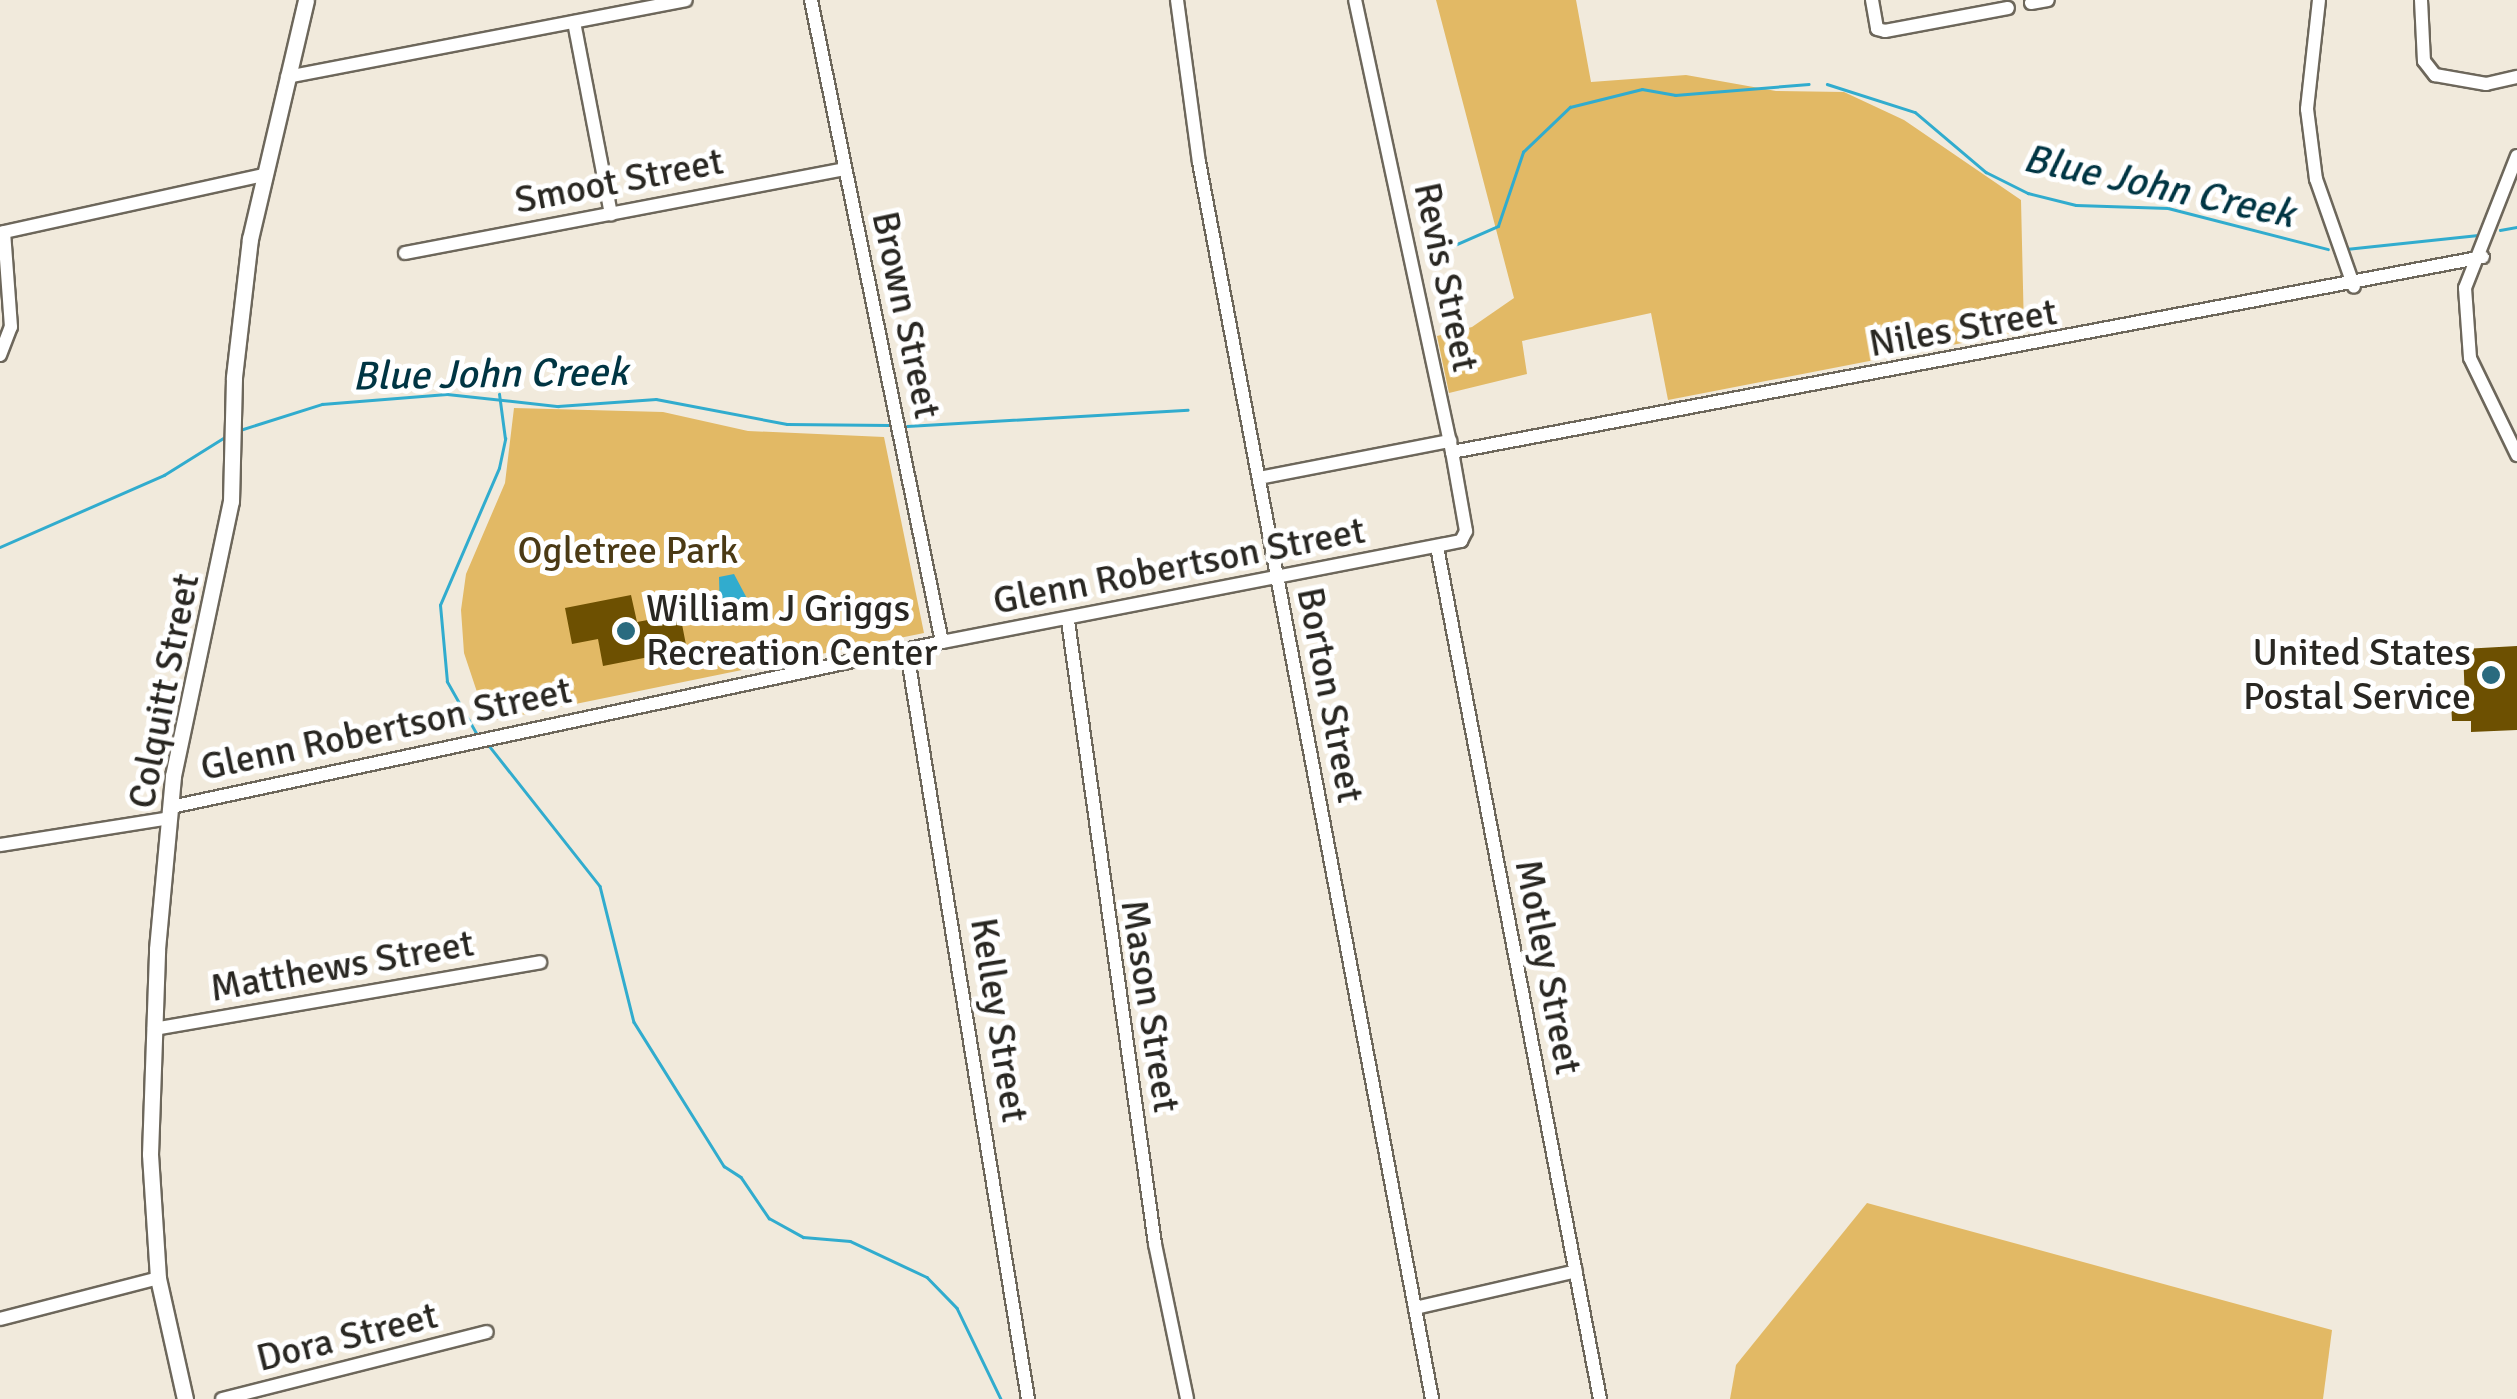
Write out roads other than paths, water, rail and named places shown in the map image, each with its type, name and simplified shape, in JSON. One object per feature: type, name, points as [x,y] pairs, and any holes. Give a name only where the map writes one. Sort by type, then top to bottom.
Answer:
[{"type":"street","name":"Colquitt Street","points":[[185,1399],[158,1278],[154,1029],[170,813],[225,548],[239,314],[263,174],[306,0]]},
{"type":"street","points":[[288,77],[686,0]]},
{"type":"street","name":"Brown Street","points":[[811,0],[942,642]]},
{"type":"street","name":"Borton Street","points":[[1177,0],[1277,578],[1432,1399]]},
{"type":"street","name":"Revis Street","points":[[1356,0],[1466,531],[1461,542],[1437,546]]},
{"type":"street","points":[[1872,0],[1877,29],[2008,8]]},
{"type":"street","points":[[2030,4],[2048,0]]},
{"type":"street","points":[[2319,0],[2307,109],[2316,179],[2354,287]]},
{"type":"street","points":[[2421,0],[2424,62],[2435,75],[2486,84],[2517,77]]},
{"type":"street","points":[[574,22],[611,214]]},
{"type":"street","points":[[2517,156],[2483,257],[2465,288],[2470,358],[2517,455]]},
{"type":"street","name":"Smoot Street","points":[[405,253],[845,169]]},
{"type":"street","points":[[0,355],[11,327],[2,232],[263,174]]},
{"type":"street","name":"Niles Street","points":[[1260,478],[2354,287],[2483,257]]},
{"type":"street","name":"Glenn Robertson Street","points":[[0,846],[170,813],[942,642],[1437,546]]},
{"type":"street","name":"Motley Street","points":[[1437,546],[1600,1399]]},
{"type":"street","name":"Mason Street","points":[[1068,620],[1150,1205],[1187,1399]]},
{"type":"street","name":"Kelley Street","points":[[908,652],[1028,1399]]},
{"type":"street","name":"Matthews Street","points":[[154,1029],[540,962]]},
{"type":"street","points":[[1415,1308],[1576,1271]]},
{"type":"street","points":[[0,1319],[158,1278]]},
{"type":"street","name":"Dora Street","points":[[222,1399],[487,1332]]},
{"type":"water","points":[[734,574],[751,606],[720,616],[719,577]]},
{"type":"waterway","name":"Blue John Creek","points":[[1432,255],[1498,226],[1523,152],[1570,107],[1642,89],[1675,95],[1809,84]]},
{"type":"waterway","name":"Blue John Creek","points":[[1827,84],[1915,112],[1986,172],[2028,193],[2076,205],[2168,208],[2328,249]]},
{"type":"waterway","name":"Blue John Creek","points":[[2500,230],[2517,227]]},
{"type":"waterway","name":"Blue John Creek","points":[[2346,249],[2480,235]]},
{"type":"waterway","name":"Blue John Creek","points":[[240,430],[322,404],[447,394],[558,406],[656,399],[787,424],[889,425]]},
{"type":"waterway","points":[[477,735],[447,682],[440,605],[499,468],[505,439],[499,394]]},
{"type":"waterway","name":"Blue John Creek","points":[[907,426],[1188,410]]},
{"type":"waterway","name":"Blue John Creek","points":[[0,547],[164,475],[228,435]]},
{"type":"waterway","points":[[487,743],[600,886],[634,1022],[724,1166],[741,1177],[769,1218],[803,1237],[850,1241],[927,1277],[957,1308],[1001,1399]]},
{"type":"place","name":"William J Griggs Recreation Center","points":[[626,631]]},
{"type":"place","name":"United States Postal Service","points":[[2491,675]]},
{"type":"park label","name":"Ogletree Park","points":[[628,551]]}]
